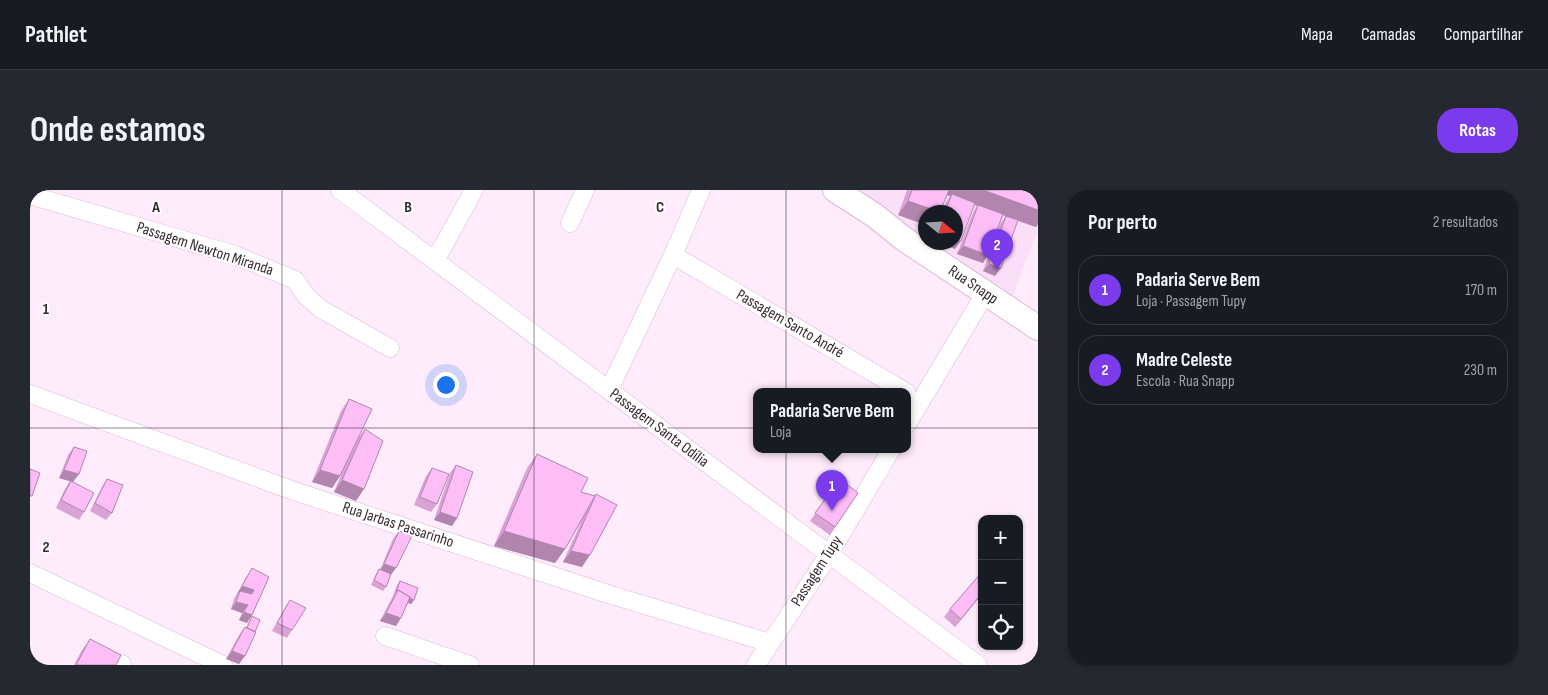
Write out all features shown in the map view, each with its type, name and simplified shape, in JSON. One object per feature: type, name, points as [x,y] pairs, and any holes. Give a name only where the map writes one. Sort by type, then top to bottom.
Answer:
[{"type":"main road","name":"Rua Snapp","points":[[835,190],[874,215],[904,239],[1038,328]]},
{"type":"street","name":"Passagem Santa Odília","points":[[340,190],[828,556],[978,665]]},
{"type":"street","points":[[435,261],[474,190]]},
{"type":"street","points":[[570,223],[586,190]]},
{"type":"street","points":[[609,390],[673,255],[701,190]]},
{"type":"street","name":"Passagem Newton Miranda","points":[[30,195],[235,255],[266,267],[295,280],[307,297],[321,308],[390,348]]},
{"type":"street","name":"Passagem Santo André","points":[[673,255],[899,388]]},
{"type":"street","points":[[911,395],[985,294]]},
{"type":"street","name":"Rua Jarbas Passarinho","points":[[30,394],[294,491],[608,594],[770,644]]},
{"type":"street","name":"Passagem Tupy","points":[[756,665],[828,556],[889,453]]},
{"type":"street","points":[[30,573],[223,665]]},
{"type":"street","points":[[385,636],[470,665]]},
{"type":"shaded area","points":[[856,190],[1038,190],[1038,229],[1012,298],[942,250],[963,250],[963,205],[918,205],[918,233]]},
{"type":"building","points":[[912,190],[949,190],[943,205],[920,205],[908,201]]},
{"type":"building","points":[[983,190],[1038,190],[1038,210]]},
{"type":"building","points":[[952,194],[975,203],[963,236],[963,205],[948,205]]},
{"type":"building","points":[[978,205],[1003,214],[988,255],[963,246]]},
{"type":"building","points":[[1006,216],[1018,220],[1001,268],[989,264]]},
{"type":"building","points":[[349,399],[372,409],[340,476],[320,470]]},
{"type":"building","points":[[365,429],[383,441],[364,489],[342,480]]},
{"type":"building","points":[[74,447],[87,451],[79,474],[64,470]]},
{"type":"building","points":[[537,454],[588,478],[581,492],[595,496],[565,549],[504,531]]},
{"type":"building","points":[[456,465],[473,472],[457,518],[440,512]]},
{"type":"building","points":[[432,468],[449,474],[437,504],[420,497]]},
{"type":"building","points":[[30,469],[40,473],[32,496],[30,496]]},
{"type":"building","points":[[107,479],[123,485],[112,513],[95,503]]},
{"type":"building","points":[[840,479],[858,493],[835,527],[815,513]]},
{"type":"building","points":[[71,481],[94,493],[84,512],[61,500]]},
{"type":"building","points":[[596,494],[617,505],[590,555],[571,551]]},
{"type":"building","points":[[399,531],[412,536],[396,568],[384,564]]},
{"type":"building","points":[[252,568],[269,577],[252,615],[244,612],[248,605],[236,602],[240,591],[252,594],[254,590],[242,586]]},
{"type":"building","points":[[379,569],[391,574],[386,587],[374,580]]},
{"type":"building","points":[[978,577],[978,598],[961,619],[950,609]]},
{"type":"building","points":[[400,581],[418,588],[414,600],[398,590],[396,592]]},
{"type":"building","points":[[398,590],[410,597],[401,618],[386,613]]},
{"type":"building","points":[[290,600],[306,608],[292,630],[277,623]]},
{"type":"building","points":[[252,616],[260,620],[255,632],[247,628]]},
{"type":"building","points":[[245,627],[256,632],[245,656],[232,651]]},
{"type":"building","points":[[90,639],[121,655],[116,665],[76,665]]},
{"type":"place","name":"Madre Celeste","points":[[997,270]]},
{"type":"place","name":"Padaria Serve Bem","points":[[832,511]]}]
